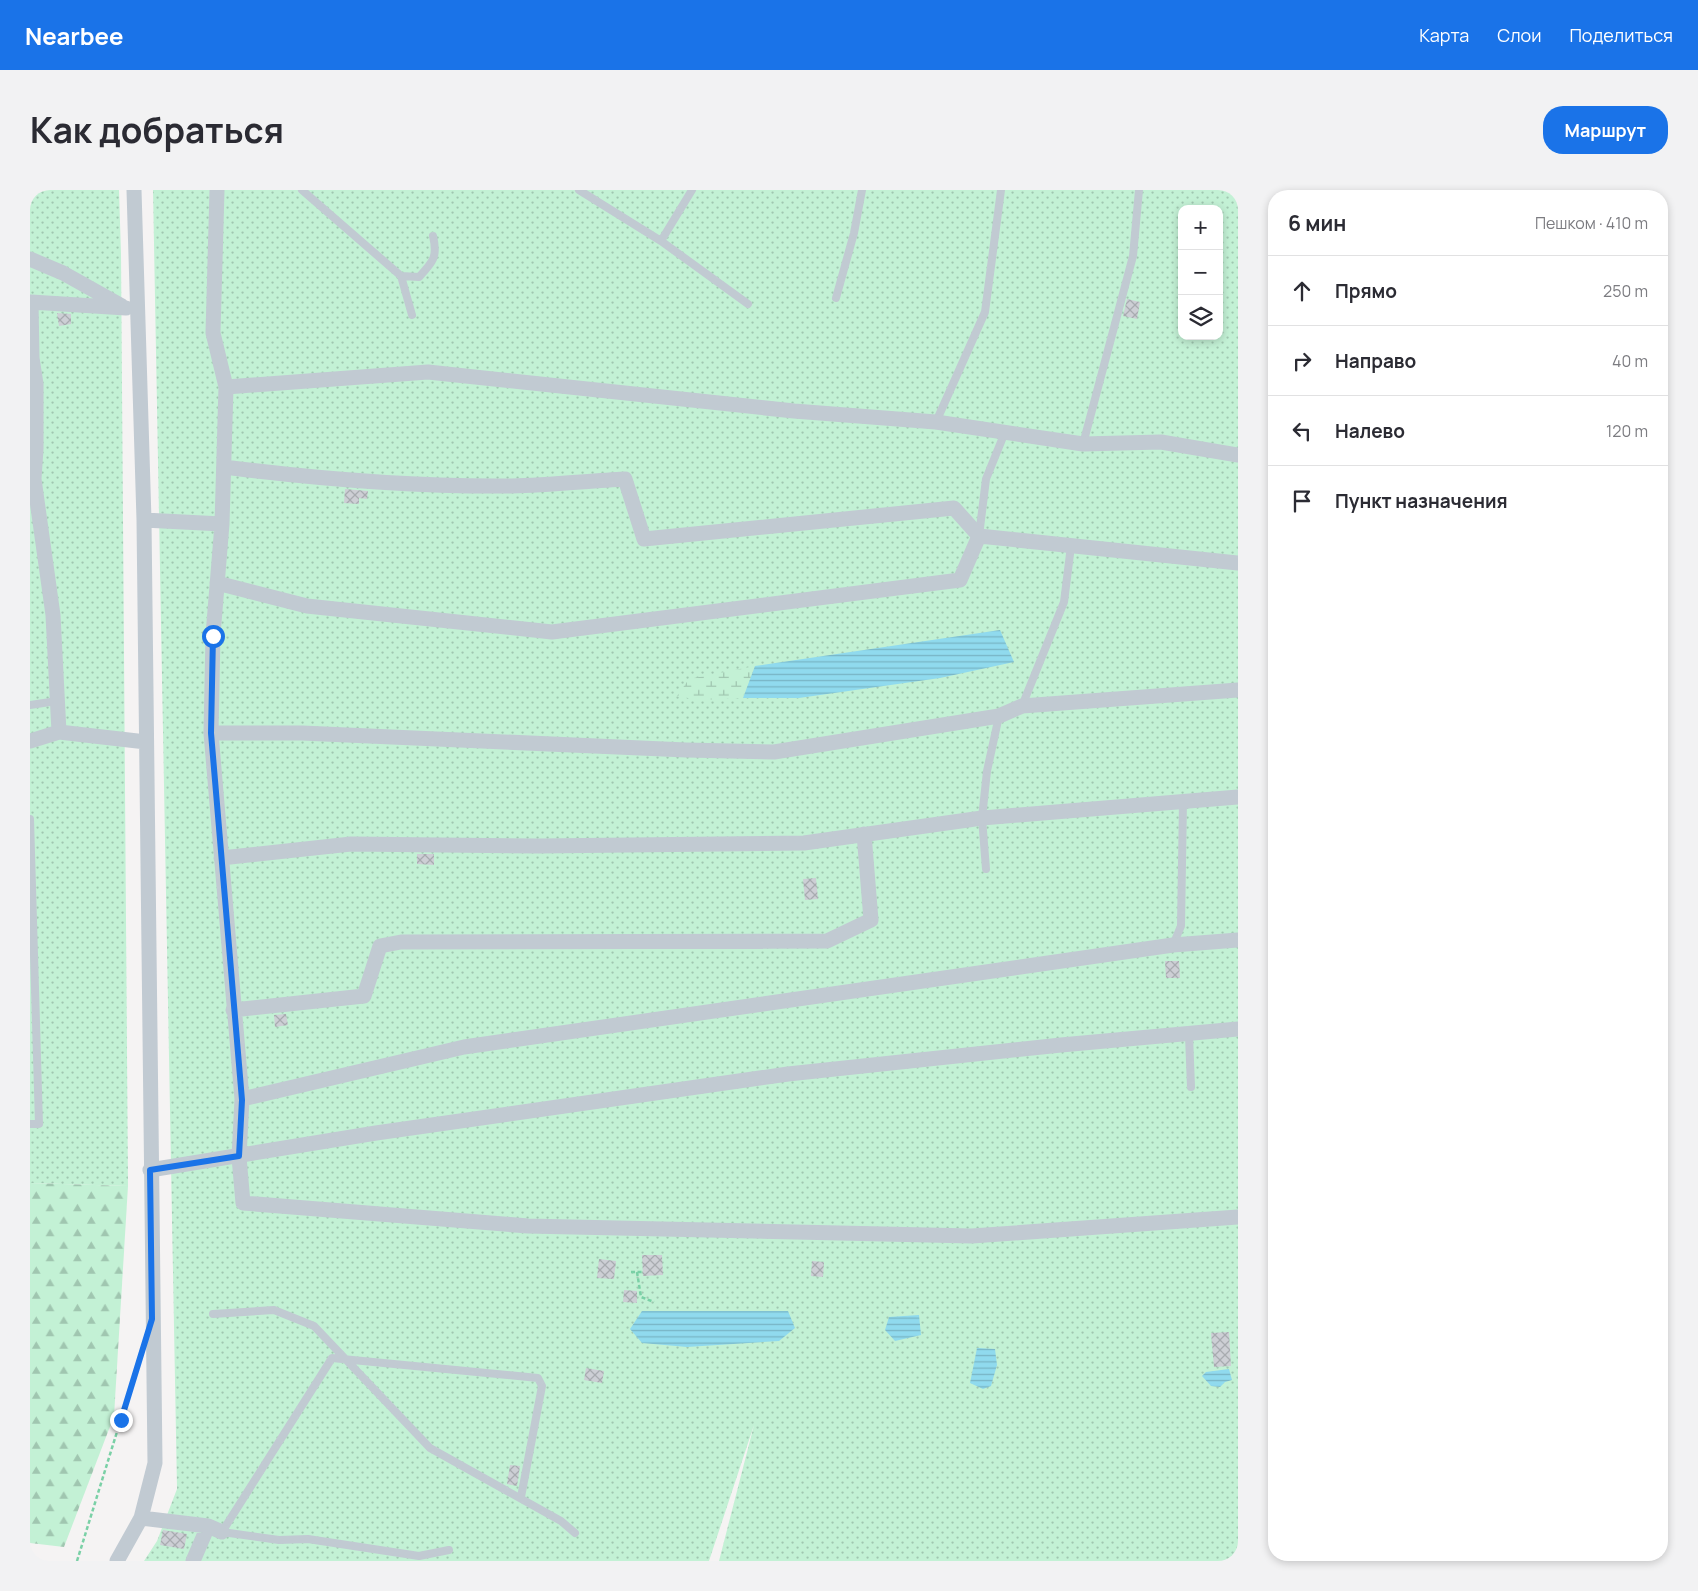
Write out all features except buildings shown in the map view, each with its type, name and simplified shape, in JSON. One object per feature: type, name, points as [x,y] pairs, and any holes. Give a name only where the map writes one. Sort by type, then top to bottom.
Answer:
[{"type":"street","points":[[117,1561],[141,1518],[154,1463],[144,520],[132,310],[134,190]]},
{"type":"street","points":[[217,190],[213,333],[226,387],[222,524],[213,636],[211,733],[242,1100],[239,1156],[243,1203],[528,1226],[972,1236],[1238,1217]]},
{"type":"street","points":[[30,259],[62,273],[132,310]]},
{"type":"street","points":[[59,732],[53,615],[34,509],[36,402],[31,302],[132,310]]},
{"type":"street","points":[[226,387],[428,372],[794,411],[936,422],[1083,444],[1161,442],[1238,454]]},
{"type":"street","points":[[224,466],[292,475],[445,486],[513,486],[626,479],[644,540],[954,508],[979,536],[1238,563]]},
{"type":"street","points":[[144,520],[222,524]]},
{"type":"street","points":[[217,583],[307,606],[552,632],[960,580],[979,536]]},
{"type":"street","points":[[211,733],[302,732],[686,750],[774,752],[999,716],[1022,706],[1238,690]]},
{"type":"street","points":[[30,741],[59,732],[146,742]]},
{"type":"street","points":[[221,858],[351,844],[741,845],[804,843],[982,818],[1238,797]]},
{"type":"street","points":[[234,1010],[364,996],[380,946],[401,942],[827,941],[870,920],[864,834]]},
{"type":"street","points":[[242,1100],[464,1047],[1173,945],[1238,940]]},
{"type":"street","points":[[150,1170],[386,1132],[788,1074],[1061,1045],[1189,1035],[1238,1029]]},
{"type":"street","points":[[141,1518],[215,1529],[193,1561]]},
{"type":"lane","points":[[302,190],[401,276],[412,315]]},
{"type":"lane","points":[[579,190],[661,241],[748,304]]},
{"type":"lane","points":[[661,241],[692,190]]},
{"type":"lane","points":[[836,298],[854,233],[862,190]]},
{"type":"lane","points":[[936,422],[985,312],[1001,190]]},
{"type":"lane","points":[[1083,444],[1133,256],[1139,190]]},
{"type":"lane","points":[[401,276],[419,277],[432,264],[436,249],[433,236]]},
{"type":"lane","points":[[979,536],[986,479],[1005,432]]},
{"type":"lane","points":[[1022,706],[1064,602],[1071,546]]},
{"type":"lane","points":[[30,705],[57,701]]},
{"type":"lane","points":[[986,869],[982,818],[987,771],[999,716]]},
{"type":"lane","points":[[1173,945],[1181,926],[1183,801]]},
{"type":"lane","points":[[30,819],[33,1007],[39,1124],[30,1124]]},
{"type":"lane","points":[[1189,1035],[1192,1087]]},
{"type":"lane","points":[[214,1314],[274,1310],[314,1326],[430,1448],[561,1521],[575,1533]]},
{"type":"lane","points":[[449,1550],[419,1556],[308,1539],[279,1540],[215,1529],[332,1358],[538,1378],[542,1386],[521,1498]]},
{"type":"path","points":[[631,1272],[643,1272]]},
{"type":"path","points":[[637,1272],[642,1296],[654,1302]]},
{"type":"path","points":[[76,1561],[141,1356]]},
{"type":"green space","points":[[30,190],[119,190],[128,1186],[30,1183]]},
{"type":"green space","points":[[153,190],[1238,190],[1238,1561],[719,1561],[754,1425],[709,1561],[144,1561],[157,1541],[177,1489]]},
{"type":"green space","points":[[755,666],[743,698],[699,700],[677,696],[689,679]]},
{"type":"green space","points":[[30,1183],[128,1186],[114,1416],[64,1547],[30,1543]]},
{"type":"water","points":[[1000,630],[1014,662],[940,678],[799,698],[743,698],[755,666]]},
{"type":"water","points":[[642,1311],[788,1311],[795,1328],[779,1341],[687,1347],[642,1343],[630,1329]]},
{"type":"water","points":[[919,1315],[921,1335],[895,1341],[885,1330],[889,1317]]},
{"type":"water","points":[[977,1348],[995,1349],[997,1365],[991,1386],[983,1389],[970,1383]]},
{"type":"water","points":[[1229,1369],[1232,1380],[1225,1382],[1220,1387],[1211,1386],[1202,1376],[1206,1372]]},
{"type":"route","points":[[121,1420],[152,1319],[150,1170],[239,1156],[242,1100],[211,733],[213,636]]}]
